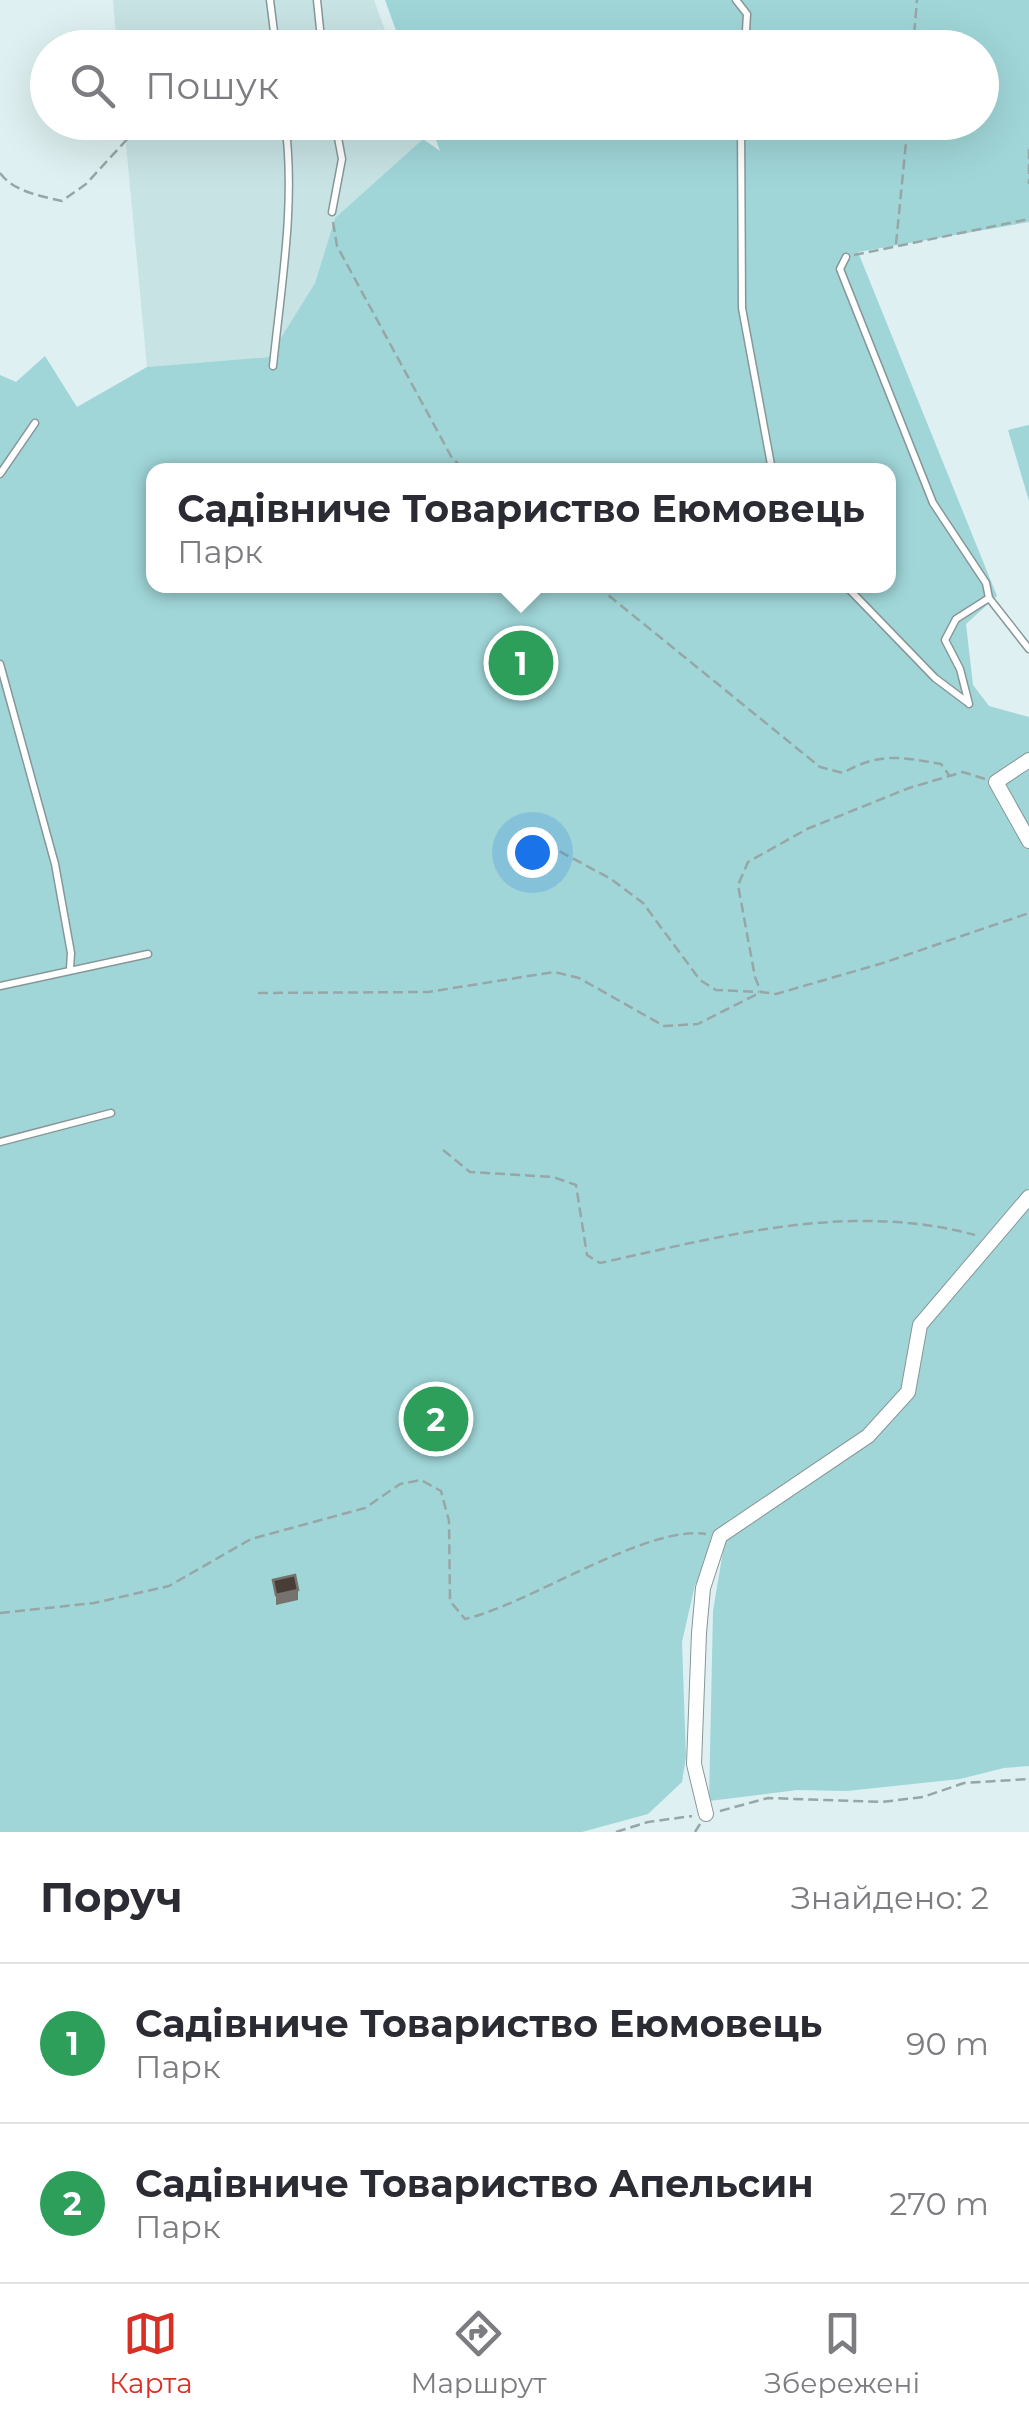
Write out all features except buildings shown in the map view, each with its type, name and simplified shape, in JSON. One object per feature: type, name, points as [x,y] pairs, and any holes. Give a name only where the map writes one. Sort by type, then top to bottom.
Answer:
[{"type":"street","points":[[1029,760],[996,782],[1029,841]]},
{"type":"street","points":[[706,1814],[694,1764],[699,1633],[703,1588],[720,1536],[868,1436],[908,1392],[920,1325],[1029,1197]]},
{"type":"lane","points":[[270,0],[274,30]]},
{"type":"lane","points":[[317,0],[320,30]]},
{"type":"lane","points":[[736,0],[747,14],[746,30]]},
{"type":"lane","points":[[272,366],[288,140]]},
{"type":"lane","points":[[332,212],[342,159],[338,140]]},
{"type":"lane","points":[[741,140],[742,308],[771,463]]},
{"type":"lane","points":[[846,258],[840,268],[848,295],[934,504],[986,583],[989,598],[1029,649]]},
{"type":"lane","points":[[0,474],[35,423]]},
{"type":"lane","points":[[853,593],[935,678],[969,704],[960,668],[945,640],[956,619],[989,598]]},
{"type":"lane","points":[[0,664],[55,864],[71,954],[70,969]]},
{"type":"lane","points":[[0,986],[148,954]]},
{"type":"lane","points":[[0,1142],[112,1113]]},
{"type":"path","points":[[914,30],[917,0]]},
{"type":"path","points":[[0,173],[5,180],[34,195],[62,201],[86,184],[126,140]]},
{"type":"path","points":[[896,244],[906,140]]},
{"type":"path","points":[[1029,149],[1029,184]]},
{"type":"path","points":[[332,212],[337,246],[457,463]]},
{"type":"path","points":[[846,258],[896,244],[1029,219]]},
{"type":"path","points":[[607,593],[820,767],[843,773],[868,758],[910,759],[941,764],[950,776]]},
{"type":"path","points":[[761,992],[738,885],[748,862],[807,830],[909,788],[963,772],[996,782]]},
{"type":"path","points":[[520,830],[611,880],[644,903],[700,980],[716,990],[776,994],[1029,913]]},
{"type":"path","points":[[258,993],[428,992],[554,972],[579,978],[664,1026],[698,1024],[761,992]]},
{"type":"path","points":[[443,1150],[470,1172],[553,1178],[576,1185],[587,1255],[600,1262],[766,1227],[848,1219],[948,1228],[992,1240]]},
{"type":"path","points":[[0,1613],[94,1603],[169,1586],[251,1539],[365,1508],[400,1484],[421,1480],[441,1491],[449,1520],[450,1601],[465,1619],[646,1544],[692,1532],[720,1536]]},
{"type":"path","points":[[616,1832],[768,1798],[882,1802],[923,1796],[964,1783],[1029,1779]]},
{"type":"shaded area","points":[[113,0],[374,0],[385,30],[116,30]]},
{"type":"shaded area","points":[[385,0],[1029,0],[1029,222],[858,252],[997,596],[966,624],[973,685],[989,706],[1029,717],[1029,1766],[960,1779],[847,1791],[797,1790],[709,1801],[713,1611],[728,1521],[695,1585],[682,1642],[686,1757],[682,1782],[648,1814],[582,1832],[0,1832],[0,375],[16,382],[45,356],[77,407],[147,367],[269,357],[315,283],[335,218],[422,140],[440,151],[436,140],[999,140],[999,30],[396,30]]},
{"type":"shaded area","points":[[126,140],[422,140],[335,218],[315,283],[269,357],[147,367]]},
{"type":"shaded area","points":[[1029,425],[1029,501],[1008,430]]},
{"type":"place","name":"Садівниче Товариство Еюмовець","points":[[521,663]]},
{"type":"place","name":"Садівниче Товариство Апельсин","points":[[436,1419]]}]
